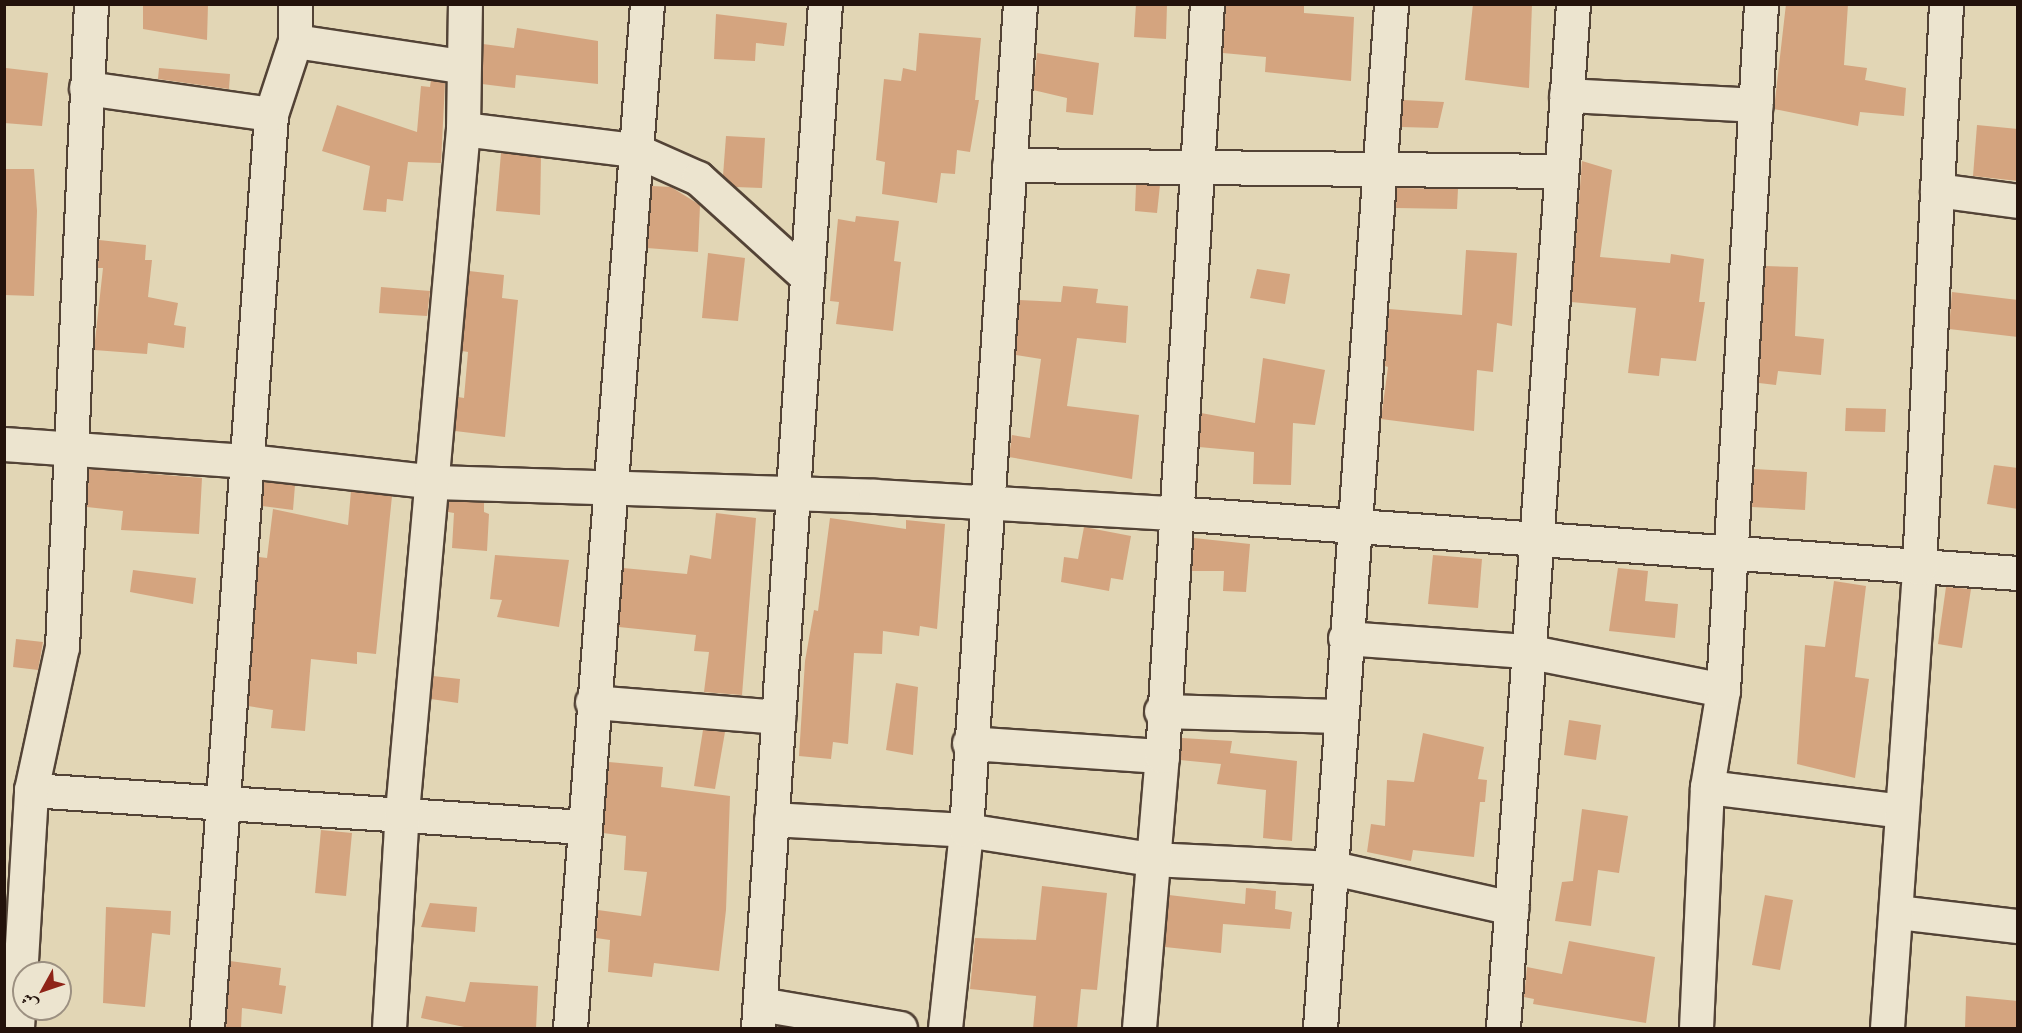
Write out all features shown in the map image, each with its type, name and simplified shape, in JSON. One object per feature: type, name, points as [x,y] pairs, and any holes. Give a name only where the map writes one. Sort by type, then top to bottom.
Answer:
[{"type":"street","points":[[17,1029],[32,790],[62,647],[91,4]]},
{"type":"street","points":[[207,1029],[271,114],[295,41],[295,4]]},
{"type":"street","points":[[389,1029],[402,812],[435,482],[447,274],[463,129],[461,66],[465,4]]},
{"type":"street","points":[[570,1029],[607,489],[646,4]]},
{"type":"street","points":[[825,4],[795,496],[759,1016],[900,1029]]},
{"type":"street","points":[[945,1029],[966,830],[969,743],[1020,4]]},
{"type":"street","points":[[1140,1029],[1151,859],[1162,756],[1161,711],[1207,4]]},
{"type":"street","points":[[1320,1029],[1333,868],[1345,638],[1391,4]]},
{"type":"street","points":[[1503,1029],[1526,651],[1537,540],[1573,4]]},
{"type":"street","points":[[1696,1029],[1707,787],[1723,690],[1761,4]]},
{"type":"street","points":[[1887,1029],[1898,912],[1902,811],[1919,568],[1946,4]]},
{"type":"street","points":[[295,41],[461,66]]},
{"type":"street","points":[[86,88],[271,114]]},
{"type":"street","points":[[1566,95],[1756,105]]},
{"type":"street","points":[[463,129],[635,150],[698,178],[807,276]]},
{"type":"street","points":[[1009,165],[1198,168],[1379,166],[1561,171]]},
{"type":"street","points":[[1937,190],[2018,201]]},
{"type":"street","points":[[4,444],[248,461],[435,482],[986,502],[1173,513],[1731,552],[1919,568],[2018,573]]},
{"type":"street","points":[[1345,638],[1526,651],[1723,690]]},
{"type":"street","points":[[592,702],[778,717]]},
{"type":"street","points":[[1161,711],[1340,716]]},
{"type":"street","points":[[969,743],[1162,756]]},
{"type":"street","points":[[1707,787],[1902,811]]},
{"type":"street","points":[[32,790],[222,804],[402,812],[583,827]]},
{"type":"street","points":[[771,819],[966,830],[1151,859],[1333,868],[1512,908]]},
{"type":"street","points":[[1898,912],[2018,926]]},
{"type":"building","points":[[143,4],[208,4],[207,40],[143,29]]},
{"type":"building","points":[[1136,4],[1167,4],[1166,39],[1134,37]]},
{"type":"building","points":[[1226,4],[1304,4],[1304,13],[1354,17],[1351,81],[1265,72],[1266,57],[1223,53]]},
{"type":"building","points":[[1473,4],[1532,4],[1529,88],[1465,80]]},
{"type":"building","points":[[1786,4],[1848,4],[1844,65],[1867,68],[1865,80],[1906,88],[1904,116],[1860,112],[1858,126],[1774,109]]},
{"type":"building","points":[[716,14],[787,23],[784,46],[756,43],[755,61],[714,59]]},
{"type":"building","points":[[517,28],[598,41],[598,84],[516,75],[515,88],[482,84],[483,44],[514,48]]},
{"type":"building","points":[[919,33],[981,38],[975,100],[979,100],[970,152],[957,150],[955,174],[941,173],[937,203],[882,194],[885,162],[876,160],[884,79],[901,81],[903,68],[916,71]]},
{"type":"building","points":[[1037,53],[1099,63],[1093,115],[1066,112],[1067,98],[1033,90]]},
{"type":"building","points":[[6,68],[48,73],[42,126],[4,123]]},
{"type":"building","points":[[159,68],[230,74],[229,89],[158,79]]},
{"type":"building","points":[[431,80],[445,83],[441,163],[408,162],[403,201],[387,199],[386,212],[363,210],[370,166],[322,151],[337,105],[417,132],[421,86],[430,87]]},
{"type":"building","points":[[1403,100],[1444,102],[1438,128],[1401,127]]},
{"type":"building","points":[[1977,125],[2018,129],[2018,181],[1973,176]]},
{"type":"building","points":[[726,136],[765,138],[762,188],[735,187],[723,176]]},
{"type":"building","points":[[501,153],[541,157],[540,215],[496,211]]},
{"type":"building","points":[[1582,161],[1612,170],[1600,257],[1670,263],[1671,254],[1704,259],[1699,302],[1705,302],[1696,361],[1661,358],[1659,376],[1628,373],[1636,308],[1571,302]]},
{"type":"building","points":[[4,169],[34,169],[37,211],[34,296],[4,295]]},
{"type":"building","points":[[1136,185],[1160,185],[1157,213],[1135,211]]},
{"type":"building","points":[[652,186],[671,187],[700,205],[698,252],[647,248]]},
{"type":"building","points":[[1397,188],[1458,189],[1457,209],[1396,208]]},
{"type":"building","points":[[856,216],[899,221],[894,261],[901,262],[893,331],[836,324],[839,302],[830,301],[838,219],[855,222]]},
{"type":"building","points":[[99,240],[146,245],[145,260],[152,260],[148,297],[178,303],[174,325],[186,327],[184,348],[148,343],[147,354],[94,350],[103,268],[98,268]]},
{"type":"building","points":[[1466,250],[1517,253],[1512,326],[1497,323],[1493,372],[1477,370],[1474,431],[1381,419],[1388,367],[1385,366],[1389,309],[1462,315]]},
{"type":"building","points":[[708,253],[745,258],[738,321],[702,318]]},
{"type":"building","points":[[1765,266],[1798,267],[1795,336],[1824,339],[1821,375],[1778,371],[1776,385],[1759,383]]},
{"type":"building","points":[[1257,269],[1290,274],[1285,304],[1250,298]]},
{"type":"building","points":[[469,271],[504,275],[502,298],[518,300],[505,437],[455,431],[458,397],[464,398],[468,352],[462,351]]},
{"type":"building","points":[[1063,286],[1098,289],[1096,303],[1128,306],[1126,343],[1077,338],[1067,406],[1139,415],[1132,479],[1009,457],[1012,435],[1030,438],[1041,359],[1016,355],[1019,300],[1061,302]]},
{"type":"building","points":[[381,287],[430,291],[427,316],[379,313]]},
{"type":"building","points":[[1952,292],[2018,300],[2018,337],[1949,329]]},
{"type":"building","points":[[1263,358],[1325,370],[1315,425],[1293,423],[1291,485],[1253,484],[1254,452],[1199,447],[1201,413],[1255,423]]},
{"type":"building","points":[[1846,408],[1886,409],[1885,432],[1845,431]]},
{"type":"building","points":[[1994,465],[2018,468],[2018,509],[1987,504]]},
{"type":"building","points":[[89,469],[202,478],[199,534],[121,530],[123,511],[87,507]]},
{"type":"building","points":[[1754,469],[1807,472],[1805,510],[1752,507]]},
{"type":"building","points":[[264,482],[295,485],[293,510],[262,506]]},
{"type":"building","points":[[351,491],[392,496],[376,654],[357,652],[357,664],[311,659],[305,731],[271,728],[273,710],[248,706],[259,557],[267,558],[273,509],[348,525]]},
{"type":"building","points":[[449,501],[484,502],[484,512],[489,514],[487,551],[452,548],[454,513],[448,512]]},
{"type":"building","points":[[716,513],[756,518],[742,695],[704,692],[709,652],[694,651],[696,635],[619,627],[623,568],[687,574],[690,555],[711,559]]},
{"type":"building","points":[[830,518],[906,529],[906,520],[945,524],[937,629],[920,626],[919,636],[883,631],[882,654],[854,653],[848,744],[833,742],[831,759],[799,756],[805,661],[814,610],[818,611]]},
{"type":"building","points":[[1084,527],[1131,536],[1123,580],[1111,578],[1109,591],[1061,582],[1064,557],[1078,559]]},
{"type":"building","points":[[1194,538],[1250,544],[1246,592],[1223,591],[1224,571],[1192,571]]},
{"type":"building","points":[[495,555],[569,560],[559,627],[497,617],[502,600],[490,599]]},
{"type":"building","points":[[1433,555],[1482,559],[1478,608],[1428,604]]},
{"type":"building","points":[[1618,568],[1648,571],[1645,601],[1678,604],[1675,638],[1609,631]]},
{"type":"building","points":[[133,570],[196,578],[193,604],[130,592]]},
{"type":"building","points":[[1834,581],[1866,586],[1855,677],[1869,679],[1855,778],[1797,764],[1805,645],[1825,647]]},
{"type":"building","points":[[1946,587],[1971,589],[1962,648],[1938,644]]},
{"type":"building","points":[[16,639],[43,642],[38,670],[13,667]]},
{"type":"building","points":[[433,676],[460,679],[458,703],[431,699]]},
{"type":"building","points":[[896,683],[918,687],[913,755],[886,750]]},
{"type":"building","points":[[1569,720],[1601,725],[1596,760],[1564,755]]},
{"type":"building","points":[[703,730],[725,732],[715,789],[694,786]]},
{"type":"building","points":[[1423,733],[1484,747],[1478,779],[1487,780],[1485,802],[1480,802],[1474,857],[1413,850],[1411,861],[1367,852],[1371,824],[1385,826],[1387,780],[1414,782]]},
{"type":"building","points":[[1182,738],[1232,741],[1230,753],[1297,761],[1292,841],[1263,838],[1266,790],[1217,784],[1221,764],[1180,760]]},
{"type":"building","points":[[609,762],[663,767],[661,787],[730,796],[726,910],[719,971],[654,963],[652,977],[608,972],[610,940],[596,938],[598,910],[641,916],[647,872],[624,870],[626,836],[603,833]]},
{"type":"building","points":[[1582,809],[1628,816],[1619,873],[1598,870],[1591,926],[1555,921],[1562,882],[1573,881]]},
{"type":"building","points":[[321,830],[352,833],[346,896],[315,893]]},
{"type":"building","points":[[1042,886],[1107,893],[1097,990],[1081,989],[1077,1029],[1033,1029],[1036,996],[970,989],[975,938],[1036,940]]},
{"type":"building","points":[[1246,888],[1276,891],[1275,909],[1292,912],[1290,929],[1223,924],[1221,953],[1165,947],[1169,895],[1245,904]]},
{"type":"building","points":[[1765,895],[1793,900],[1780,970],[1752,965]]},
{"type":"building","points":[[430,903],[477,907],[475,932],[421,927]]},
{"type":"building","points":[[106,907],[171,911],[170,935],[152,933],[145,1007],[103,1003]]},
{"type":"building","points":[[1569,941],[1655,957],[1646,1023],[1533,1004],[1534,999],[1524,997],[1527,967],[1562,974]]},
{"type":"building","points":[[230,961],[281,968],[279,985],[286,986],[282,1014],[242,1008],[241,1029],[226,1029]]},
{"type":"building","points":[[470,982],[538,986],[536,1029],[474,1029],[421,1018],[426,996],[465,1002]]},
{"type":"building","points":[[1966,996],[2018,1001],[2018,1029],[1965,1029]]}]
